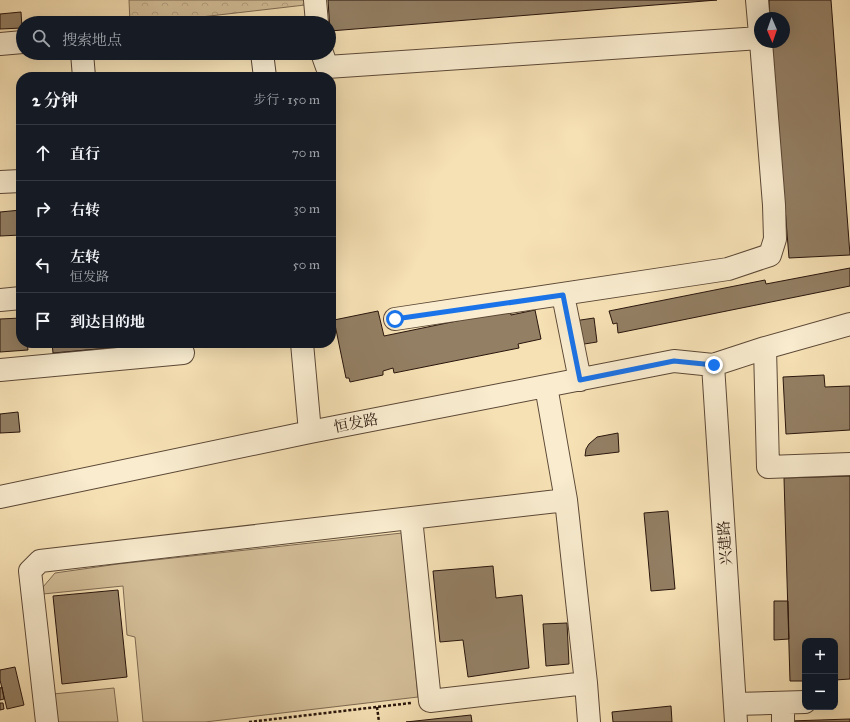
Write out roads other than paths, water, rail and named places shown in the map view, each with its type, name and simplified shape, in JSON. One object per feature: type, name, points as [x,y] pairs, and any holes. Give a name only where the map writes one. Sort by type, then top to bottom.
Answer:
[{"type":"street","points":[[315,0],[316,16]]},
{"type":"street","points":[[757,0],[758,12]]},
{"type":"street","points":[[324,60],[327,67],[754,38]]},
{"type":"street","points":[[0,44],[16,43]]},
{"type":"street","points":[[395,319],[563,295],[728,269],[770,255],[776,239],[775,212],[761,48]]},
{"type":"street","points":[[83,60],[84,72]]},
{"type":"street","points":[[263,60],[264,72]]},
{"type":"street","points":[[0,182],[16,181]]},
{"type":"street","points":[[563,295],[580,380]]},
{"type":"street","points":[[0,300],[16,298]]},
{"type":"street","points":[[714,365],[765,348],[850,324]]},
{"type":"street","points":[[302,348],[310,432]]},
{"type":"street","points":[[765,348],[768,467],[850,464]]},
{"type":"street","points":[[0,370],[183,353]]},
{"type":"street","name":"恒发路","points":[[0,497],[310,432],[674,361],[714,365]]},
{"type":"street","name":"兴建路","points":[[714,365],[735,713]]},
{"type":"street","points":[[546,386],[566,500],[589,722]]},
{"type":"street","points":[[47,722],[30,571],[40,561],[566,500]]},
{"type":"street","points":[[411,518],[430,701],[586,683]]},
{"type":"street","points":[[735,713],[783,712],[802,703]]}]
